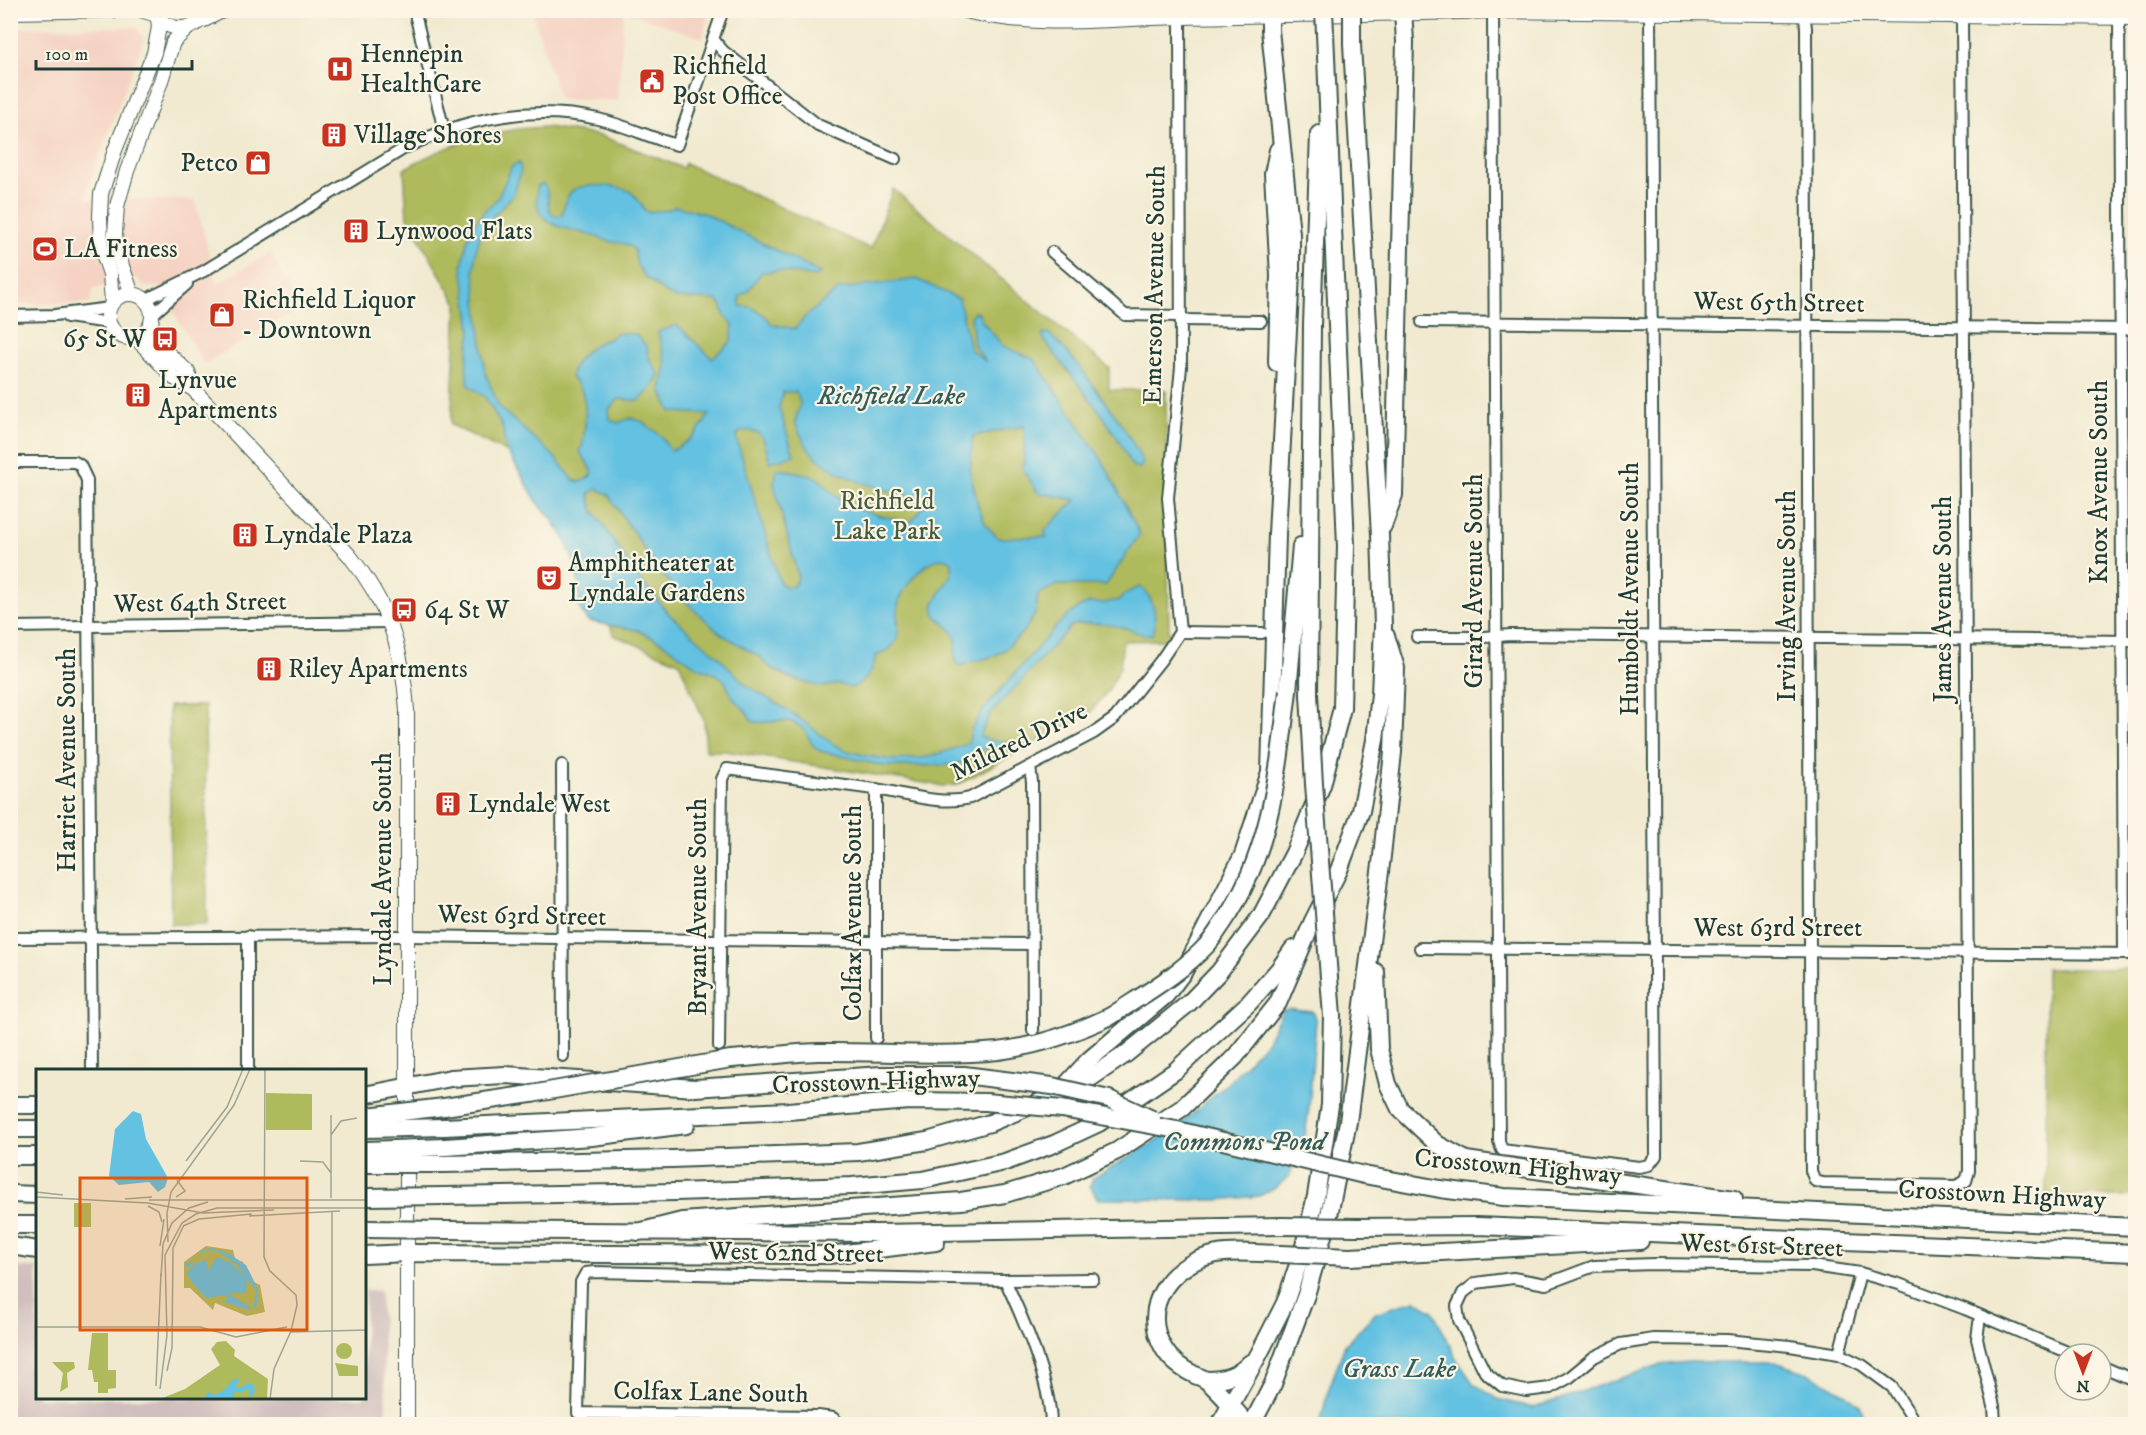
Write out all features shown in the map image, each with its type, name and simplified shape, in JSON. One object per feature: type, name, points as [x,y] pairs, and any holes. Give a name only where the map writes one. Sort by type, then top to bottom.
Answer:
[{"type":"highway","points":[[366,1157],[672,1159],[858,1152],[927,1141],[990,1123],[1092,1077],[1126,1054],[1189,1003],[1219,972],[1261,916],[1294,853],[1322,785],[1342,708],[1346,546],[1324,10]]},
{"type":"highway","points":[[638,1232],[682,1221],[961,1202],[1005,1194],[1064,1176],[1117,1151],[1182,1108],[1235,1057],[1278,1003],[1313,921],[1339,870],[1361,811],[1375,740],[1380,694],[1383,626],[1380,536],[1352,44],[1352,10]]},
{"type":"highway","points":[[1054,1096],[1089,1060],[1166,995],[1184,971],[1243,855],[1270,772],[1280,462],[1277,432],[1279,275],[1273,174],[1282,131],[1270,13]]},
{"type":"highway","points":[[1380,536],[1394,495],[1405,42],[1403,13]]},
{"type":"highway","points":[[1220,1425],[1285,1303],[1303,1250],[1316,1196],[1330,1105],[1332,1016],[1309,694],[1313,425],[1312,325],[1318,137],[1326,101]]},
{"type":"highway","points":[[366,1123],[444,1107],[731,1059],[817,1052],[966,1053],[997,1051],[1054,1040],[1111,1016],[1171,977],[1208,944],[1238,902],[1262,848],[1277,782],[1288,691],[1313,425]]},
{"type":"highway","points":[[1252,1425],[1273,1384],[1306,1295],[1334,1194],[1348,1122],[1382,856],[1395,724],[1396,668],[1383,626]]},
{"type":"highway","points":[[1382,856],[1376,958],[1379,1049],[1388,1084],[1400,1109],[1437,1144],[1466,1160],[1833,1213]]},
{"type":"highway","points":[[366,1197],[688,1192],[852,1186],[923,1180],[1005,1162],[1054,1144],[1099,1123],[1175,1071],[1249,1003],[1279,969],[1313,921]]},
{"type":"highway","points":[[366,1095],[451,1078],[505,1075],[695,1088],[881,1075],[964,1075],[1052,1086],[1109,1099],[1177,1130]]},
{"type":"highway","name":"Crosstown Highway","points":[[366,1123],[444,1126],[788,1111],[909,1101],[986,1102],[1062,1108],[1177,1130],[1364,1175],[1440,1189],[1504,1197],[2136,1227]]},
{"type":"highway","points":[[10,1105],[36,1105]]},
{"type":"highway","points":[[445,1156],[788,1111]]},
{"type":"highway","points":[[10,1129],[36,1129]]},
{"type":"highway","points":[[10,1156],[36,1156]]},
{"type":"highway","points":[[10,1194],[36,1195]]},
{"type":"highway","points":[[10,1225],[36,1225]]},
{"type":"highway","name":"Crosstown Highway","points":[[366,1229],[878,1233],[1281,1226],[1478,1226],[2136,1253]]},
{"type":"highway","points":[[366,1255],[408,1253],[829,1255],[1041,1231]]},
{"type":"highway","points":[[1244,1425],[1242,1418],[1207,1380],[1176,1364],[1164,1348],[1157,1330],[1158,1301],[1162,1291],[1174,1274],[1207,1256],[1220,1253],[1350,1257],[1739,1235]]},
{"type":"highway","points":[[10,1246],[36,1250]]},
{"type":"highway","points":[[1207,1380],[1222,1380],[1236,1375],[1259,1354]]},
{"type":"main road","points":[[10,12],[116,10]]},
{"type":"main road","points":[[141,10],[156,15],[172,27],[193,26],[224,10]]},
{"type":"main road","points":[[132,294],[117,252],[117,206],[127,171],[160,84],[172,42],[204,18],[209,10]]},
{"type":"main road","points":[[963,10],[1026,21],[1180,14],[1493,11],[1962,16],[2120,14],[2136,18]]},
{"type":"main road","points":[[109,323],[110,274],[101,248],[101,194],[115,150],[154,53],[159,27],[156,15]]},
{"type":"main road","points":[[111,305],[118,298],[132,294],[145,300],[152,315],[142,334]]},
{"type":"main road","name":"Lyndale Avenue South","points":[[109,323],[117,334],[123,337],[142,334],[174,378],[193,388],[349,555],[368,578],[390,622],[401,658],[407,711],[407,1425]]},
{"type":"street","points":[[414,10],[444,130]]},
{"type":"street","points":[[145,300],[204,271],[405,148],[444,130],[499,116],[555,114],[599,120],[677,145],[723,10]]},
{"type":"street","name":"Girard Avenue South","points":[[1493,11],[1499,1141],[1502,1150],[1639,1167],[1649,1165]]},
{"type":"street","name":"Humboldt Avenue South","points":[[1649,1165],[1656,1156],[1650,11]]},
{"type":"street","name":"Irving Avenue South","points":[[1805,13],[1811,1171],[1815,1180],[1823,1183],[1956,1186],[1966,1181]]},
{"type":"street","name":"Emerson Avenue South","points":[[1180,14],[1181,367],[1168,498],[1180,632]]},
{"type":"street","name":"Knox Avenue South","points":[[2120,14],[2123,641],[2130,954]]},
{"type":"street","name":"James Avenue South","points":[[1962,16],[1969,1171],[1966,1181]]},
{"type":"street","points":[[713,39],[723,51],[818,125],[895,159]]},
{"type":"street","points":[[1052,252],[1125,315],[1261,321]]},
{"type":"street","points":[[152,315],[204,271]]},
{"type":"street","points":[[10,316],[55,315],[111,305]]},
{"type":"street","points":[[55,315],[109,323]]},
{"type":"street","name":"West 65th Street","points":[[1422,322],[2136,329]]},
{"type":"street","name":"Harriet Avenue South","points":[[10,462],[67,462],[81,465],[87,480],[92,1069]]},
{"type":"street","name":"West 64th Street","points":[[10,627],[390,622]]},
{"type":"street","points":[[1180,632],[1262,633]]},
{"type":"street","name":"Mildred Drive","points":[[727,769],[957,801],[970,798],[1094,733],[1114,718],[1161,660],[1180,632]]},
{"type":"street","points":[[1417,637],[1653,636],[2136,641]]},
{"type":"street","points":[[562,765],[562,1056]]},
{"type":"street","points":[[1030,767],[1032,782],[1033,1030]]},
{"type":"street","name":"Bryant Avenue South","points":[[719,1046],[722,779],[727,769]]},
{"type":"street","name":"Colfax Avenue South","points":[[876,789],[876,1038]]},
{"type":"street","points":[[248,1069],[249,936]]},
{"type":"street","name":"West 63rd Street","points":[[10,938],[407,936],[1032,944]]},
{"type":"street","name":"West 63rd Street","points":[[1420,948],[2130,954]]},
{"type":"street","name":"West 61st Street","points":[[1839,1354],[1790,1346],[1726,1340],[1654,1339],[1621,1344],[1594,1357],[1570,1377],[1550,1388],[1526,1391],[1502,1386],[1485,1372],[1459,1320],[1458,1306],[1463,1293],[1476,1283],[1514,1278],[1546,1284],[1594,1266],[1654,1264],[1812,1266],[1860,1273],[1932,1296],[2053,1346]]},
{"type":"street","name":"West 62nd Street","points":[[578,1413],[581,1282],[586,1274],[618,1272],[1005,1280],[1093,1279]]},
{"type":"street","points":[[1860,1273],[1839,1354],[1862,1365],[1892,1387],[1911,1416],[1912,1425]]},
{"type":"street","points":[[1005,1280],[1043,1375],[1050,1399],[1051,1425]]},
{"type":"street","points":[[1980,1316],[1977,1339],[1994,1406],[1995,1425]]},
{"type":"street","points":[[2113,1371],[2136,1381]]},
{"type":"street","name":"Colfax Lane South","points":[[578,1413],[818,1416],[832,1418],[840,1425]]},
{"type":"shaded area","points":[[532,10],[710,11],[702,38],[624,11],[618,101],[559,99]]},
{"type":"shaded area","points":[[136,27],[144,39],[87,189],[87,199],[195,200],[217,284],[270,253],[300,308],[204,364],[159,287],[145,287],[137,277],[93,289],[90,303],[11,304],[10,28]]},
{"type":"shaded area","points":[[10,1267],[36,1268],[36,1399],[366,1399],[366,1290],[380,1291],[387,1424],[11,1424]]},
{"type":"green space","name":"Richfield Lake Park","points":[[548,127],[601,136],[683,168],[685,163],[871,249],[893,189],[1109,368],[1109,390],[1166,390],[1169,640],[1123,641],[1120,667],[1109,689],[1091,712],[957,785],[943,786],[725,751],[706,751],[704,721],[679,662],[613,635],[576,486],[451,425],[457,304],[407,217],[404,169],[438,152],[473,139],[510,130]]},
{"type":"green space","points":[[169,706],[205,706],[207,924],[171,924]]},
{"type":"green space","points":[[2046,969],[2135,969],[2135,1196],[2046,1196]]},
{"type":"water","name":"Richfield Lake","points":[[519,163],[521,170],[514,194],[482,228],[476,251],[474,271],[485,372],[499,407],[552,454],[574,480],[581,482],[592,475],[592,471],[579,450],[582,447],[586,418],[585,402],[580,388],[571,377],[575,365],[583,354],[617,333],[635,334],[641,340],[647,347],[648,356],[659,374],[652,388],[639,401],[619,399],[609,409],[610,419],[617,423],[631,418],[643,422],[662,437],[670,451],[693,436],[709,414],[671,412],[661,390],[666,364],[658,332],[677,325],[712,358],[731,342],[733,325],[724,314],[721,304],[716,300],[676,298],[663,291],[645,277],[637,265],[634,249],[630,246],[606,241],[552,223],[539,210],[536,199],[538,185],[543,184],[547,192],[549,209],[556,216],[562,215],[570,193],[581,187],[616,187],[632,193],[647,212],[668,210],[676,206],[706,214],[820,273],[816,277],[780,271],[762,272],[747,292],[740,296],[740,306],[751,307],[764,315],[772,324],[795,329],[805,317],[839,289],[917,279],[959,299],[970,349],[986,362],[974,346],[971,316],[974,312],[979,313],[982,321],[1003,346],[1034,359],[1104,463],[1140,534],[1106,585],[1058,585],[1038,594],[1036,611],[1032,619],[1011,644],[993,656],[962,666],[956,664],[954,635],[935,615],[933,605],[952,573],[952,562],[945,559],[928,564],[906,587],[899,602],[897,639],[891,648],[876,656],[873,667],[865,679],[852,688],[838,684],[822,687],[790,678],[721,634],[689,605],[657,568],[608,494],[597,489],[589,494],[593,510],[637,576],[669,614],[718,656],[746,685],[794,714],[844,750],[894,760],[929,757],[968,744],[972,728],[984,709],[1058,624],[1078,608],[1090,603],[1119,600],[1126,593],[1140,587],[1149,596],[1154,608],[1153,634],[1141,634],[1125,628],[1105,625],[1072,625],[989,716],[980,736],[989,740],[1016,742],[1020,746],[1015,749],[991,747],[981,750],[963,762],[951,765],[884,766],[820,751],[803,729],[792,722],[753,722],[733,698],[724,680],[714,673],[696,666],[661,642],[637,630],[588,621],[579,607],[579,586],[575,564],[564,538],[538,503],[510,456],[505,445],[502,426],[485,397],[469,386],[466,368],[471,329],[462,265],[470,230],[485,210],[497,199],[512,166]],"holes":[[[783,392],[796,392],[800,402],[796,425],[809,449],[825,465],[868,485],[927,501],[911,522],[893,519],[867,512],[843,501],[814,477],[777,469],[774,484],[798,577],[794,586],[787,587],[780,583],[736,437],[741,431],[755,432],[760,435],[765,443],[770,462],[794,455],[779,408]],[[1024,426],[1023,470],[1038,493],[1076,500],[1045,530],[1046,537],[998,538],[986,525],[978,506],[970,471],[973,436]]]},
{"type":"water","points":[[1048,333],[1074,360],[1122,425],[1143,463],[1139,469],[1131,465],[1103,416],[1044,340],[1042,335]]},
{"type":"water","name":"Commons Pond","points":[[1283,1010],[1312,1011],[1316,1021],[1304,1143],[1288,1177],[1275,1188],[1259,1196],[1216,1200],[1098,1199],[1090,1186],[1093,1178],[1153,1143],[1194,1113],[1230,1081],[1266,1042]]},
{"type":"water","name":"Grass Lake","points":[[1415,1300],[1433,1311],[1457,1360],[1473,1383],[1497,1399],[1534,1408],[1659,1365],[1689,1362],[1775,1362],[1808,1373],[1847,1394],[1860,1406],[1867,1424],[1320,1424],[1328,1391],[1345,1345],[1376,1313]]},
{"type":"place","name":"Hennepin HealthCare","points":[[340,69]]},
{"type":"place","name":"Richfield Post Office","points":[[652,81]]},
{"type":"place","name":"Village Shores","points":[[334,135]]},
{"type":"place","name":"Petco","points":[[258,163]]},
{"type":"place","name":"Lynwood Flats","points":[[356,231]]},
{"type":"place","name":"LA Fitness","points":[[45,249]]},
{"type":"place","name":"Richfield Liquor - Downtown","points":[[222,315]]},
{"type":"place","name":"65 St W","points":[[165,339]]},
{"type":"place","name":"Lynvue Apartments","points":[[138,395]]},
{"type":"place","name":"Lyndale Plaza","points":[[245,535]]},
{"type":"place","name":"Amphitheater at Lyndale Gardens","points":[[549,578]]},
{"type":"place","name":"64 St W","points":[[404,610]]},
{"type":"place","name":"Riley Apartments","points":[[269,669]]},
{"type":"place","name":"Lyndale West","points":[[448,804]]}]
